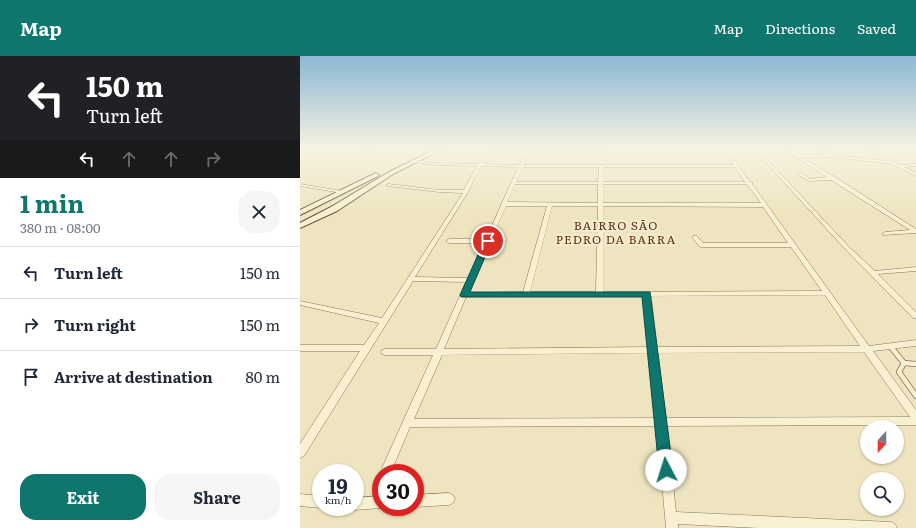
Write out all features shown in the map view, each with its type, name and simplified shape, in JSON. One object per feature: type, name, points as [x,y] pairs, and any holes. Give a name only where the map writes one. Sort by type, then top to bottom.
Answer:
[{"type":"main road","points":[[300,213],[384,171]]},
{"type":"main road","points":[[300,226],[352,199],[377,181],[396,171]]},
{"type":"main road","points":[[313,206],[332,203],[335,205],[334,209]]},
{"type":"street","points":[[300,453],[466,192],[477,171]]},
{"type":"street","points":[[389,464],[519,171]]},
{"type":"street","points":[[599,294],[601,171]]},
{"type":"street","points":[[741,171],[916,418]]},
{"type":"street","points":[[776,171],[848,249],[916,316]]},
{"type":"street","points":[[822,171],[916,231]]},
{"type":"street","points":[[800,174],[808,180],[833,178]]},
{"type":"street","points":[[514,183],[750,183]]},
{"type":"street","points":[[300,185],[342,192]]},
{"type":"street","points":[[388,185],[439,192],[466,192]]},
{"type":"street","points":[[504,204],[765,205]]},
{"type":"street","points":[[526,294],[550,204]]},
{"type":"street","points":[[885,234],[916,231]]},
{"type":"street","points":[[695,237],[701,245],[706,246],[794,245]]},
{"type":"street","points":[[449,241],[488,241]]},
{"type":"street","points":[[873,273],[916,269]]},
{"type":"street","points":[[410,279],[471,280]]},
{"type":"street","points":[[464,295],[828,293]]},
{"type":"street","points":[[647,294],[662,423],[671,523],[891,528]]},
{"type":"street","points":[[300,304],[383,321]]},
{"type":"street","points":[[385,352],[867,349],[916,343]]},
{"type":"street","points":[[300,348],[367,348]]},
{"type":"street","points":[[407,422],[662,423],[916,421]]},
{"type":"street","points":[[424,500],[448,499]]},
{"type":"street","points":[[300,500],[312,501]]},
{"type":"lane","points":[[890,346],[904,363],[916,364]]},
{"type":"lane","points":[[904,363],[899,372],[916,396]]},
{"type":"district","name":"BAIRRO SÃO PEDRO DA BARRA","points":[[616,233]]},
{"type":"route","points":[[488,241],[464,295],[647,294],[666,470]]}]
